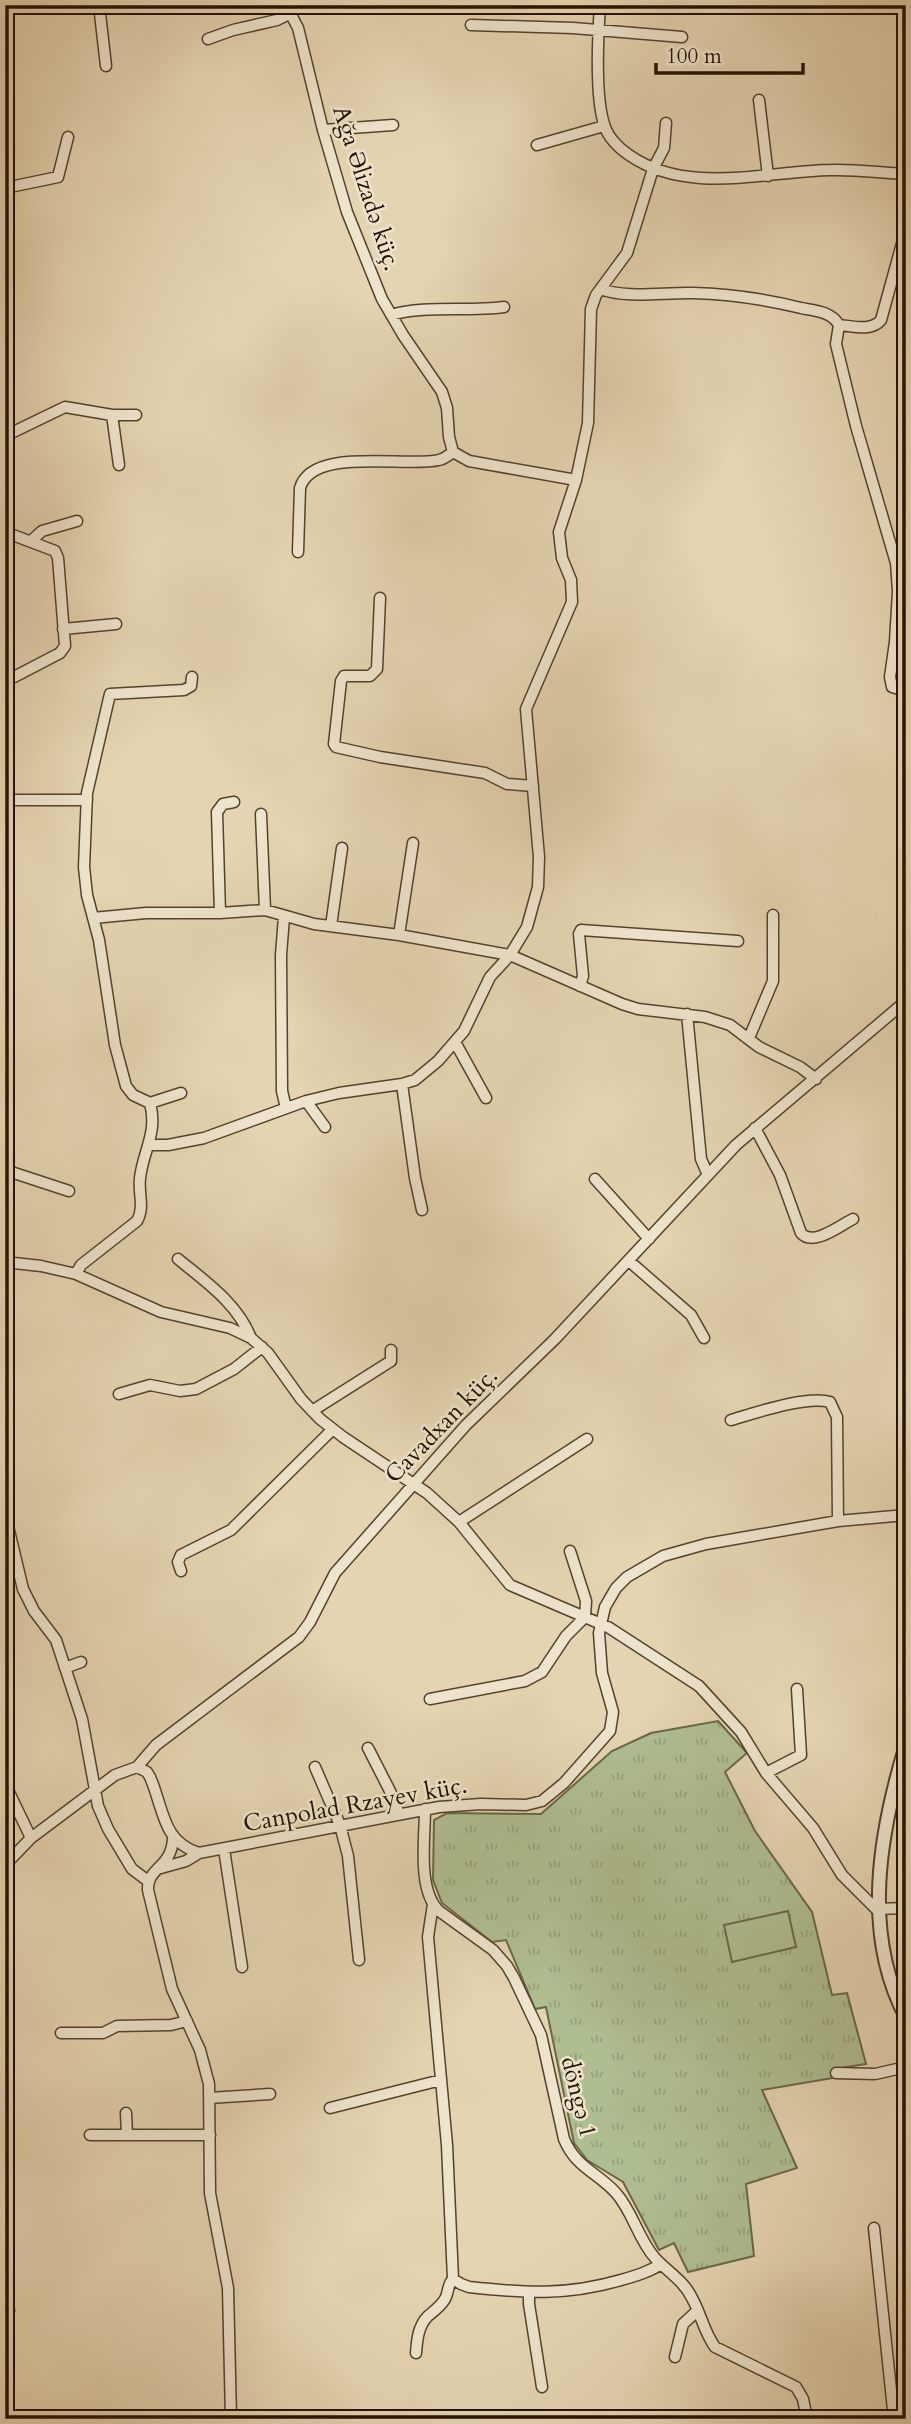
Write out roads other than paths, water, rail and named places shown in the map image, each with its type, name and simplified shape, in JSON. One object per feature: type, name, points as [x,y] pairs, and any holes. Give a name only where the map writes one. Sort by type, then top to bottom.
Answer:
[{"type":"street","points":[[99,5],[106,66]]},
{"type":"street","points":[[600,5],[601,105],[604,126],[623,150],[653,169],[668,174],[708,177],[768,176],[832,170],[906,174]]},
{"type":"street","points":[[208,39],[277,20],[289,9]]},
{"type":"street","name":"Ağa Əlizadə küç.","points":[[289,9],[298,28],[323,131],[347,212],[378,291],[442,392],[453,452]]},
{"type":"street","points":[[471,25],[599,30],[682,37]]},
{"type":"street","points":[[759,100],[768,176]]},
{"type":"street","points":[[150,1146],[204,1138],[306,1101],[415,1080],[455,1042],[473,1016],[491,977],[510,955],[527,927],[538,887],[539,857],[526,709],[572,602],[572,584],[562,558],[559,533],[576,480],[589,423],[591,309],[596,295],[627,253],[653,169],[664,148],[666,123]]},
{"type":"street","points":[[323,131],[393,125]]},
{"type":"street","points":[[537,145],[604,126]]},
{"type":"street","points":[[5,188],[58,177],[68,137]]},
{"type":"street","points":[[839,325],[870,327],[881,320],[906,229]]},
{"type":"street","points":[[601,289],[618,293],[691,293],[752,298],[824,313],[836,319],[839,325],[836,344],[856,426],[896,563],[898,591],[890,684],[896,690],[906,691]]},
{"type":"street","points":[[391,315],[410,311],[484,310],[504,307]]},
{"type":"street","points":[[5,436],[65,407],[111,415],[136,415]]},
{"type":"street","points":[[111,415],[118,465]]},
{"type":"street","points":[[298,552],[302,479],[327,466],[362,461],[437,460],[453,452],[469,461],[576,480]]},
{"type":"street","points":[[32,540],[42,531],[77,521]]},
{"type":"street","points":[[5,532],[32,540],[55,551],[58,558],[64,629],[65,646],[60,653],[14,677]]},
{"type":"street","points":[[380,598],[377,669],[370,676],[344,676],[341,681],[334,744],[336,747],[380,757],[485,773],[514,786],[533,786]]},
{"type":"street","points":[[64,629],[116,624]]},
{"type":"street","points":[[181,1093],[150,1103],[133,1095],[125,1086],[115,1045],[99,940],[87,895],[84,867],[87,800],[110,694],[184,690],[191,686],[192,677]]},
{"type":"street","points":[[5,800],[87,800]]},
{"type":"street","points":[[220,913],[217,811],[223,804],[234,802]]},
{"type":"street","points":[[261,814],[265,909]]},
{"type":"street","points":[[399,935],[413,843]]},
{"type":"street","points":[[331,926],[342,848]]},
{"type":"street","points":[[93,918],[146,913],[220,913],[265,909],[284,917],[331,926],[510,955],[638,1009],[687,1014],[730,1025],[759,1047],[808,1072],[816,1079]]},
{"type":"street","points":[[749,1038],[773,981],[773,915]]},
{"type":"street","points":[[284,917],[281,969],[282,1091],[286,1108]]},
{"type":"street","points":[[580,986],[583,976],[579,934],[581,930],[738,941]]},
{"type":"street","name":"Cavadxan küç.","points":[[5,1866],[31,1838],[116,1775],[136,1767],[156,1745],[299,1637],[310,1622],[335,1573],[466,1424],[555,1339],[755,1128],[906,1001]]},
{"type":"street","points":[[687,1014],[701,1159],[708,1175]]},
{"type":"street","points":[[455,1042],[485,1098]]},
{"type":"street","points":[[402,1084],[422,1210]]},
{"type":"street","points":[[306,1101],[325,1127]]},
{"type":"street","points":[[76,1274],[81,1265],[141,1215],[140,1176],[150,1146],[150,1103]]},
{"type":"street","points":[[755,1128],[780,1175],[804,1237],[814,1239],[853,1219]]},
{"type":"street","points":[[5,1170],[69,1191]]},
{"type":"street","points":[[596,1179],[649,1239]]},
{"type":"street","points":[[178,1259],[234,1308],[243,1319],[251,1338]]},
{"type":"street","points":[[629,1261],[691,1315],[704,1338]]},
{"type":"street","points":[[5,1262],[76,1274],[161,1312],[230,1328],[251,1338],[262,1347],[312,1411],[333,1429],[413,1482],[459,1522],[510,1586],[619,1633],[699,1686],[741,1732],[766,1773],[813,1828],[842,1875],[866,1900],[880,1910],[906,1908]]},
{"type":"street","points":[[119,1394],[150,1385],[180,1391],[196,1389],[234,1369],[262,1347]]},
{"type":"street","points":[[312,1411],[391,1361],[391,1350]]},
{"type":"street","points":[[731,1420],[807,1400],[821,1399],[830,1402],[837,1417],[838,1521]]},
{"type":"street","points":[[181,1571],[178,1562],[181,1555],[231,1530],[333,1429]]},
{"type":"street","points":[[459,1522],[587,1439]]},
{"type":"street","points":[[5,1514],[23,1589],[34,1611],[51,1631],[82,1719],[94,1792],[108,1829],[132,1869],[148,1881]]},
{"type":"street","name":"Canpolad Rzayev küç.","points":[[158,1869],[186,1861],[200,1853],[399,1814],[463,1804],[534,1804],[564,1783],[606,1738],[612,1725],[612,1704],[599,1656],[601,1624],[605,1606],[616,1588],[639,1569],[663,1556],[706,1544],[838,1521],[906,1515]]},
{"type":"street","points":[[430,1699],[534,1678],[542,1672],[566,1636],[585,1617],[586,1601],[570,1551]]},
{"type":"street","points":[[65,1668],[81,1662]]},
{"type":"street","points":[[766,1773],[801,1755],[797,1689]]},
{"type":"street","points":[[906,1745],[880,1865],[880,1910],[887,1975],[906,2017]]},
{"type":"street","points":[[368,1748],[399,1814]]},
{"type":"street","points":[[136,1767],[147,1772],[150,1777],[173,1839],[171,1854],[148,1881],[149,1897],[167,1974],[204,2063],[209,2098],[210,2193],[228,2288],[231,2419]]},
{"type":"street","points":[[315,1768],[340,1825],[348,1856],[359,1960]]},
{"type":"street","points":[[5,1784],[31,1838]]},
{"type":"street","points":[[416,2353],[418,2333],[425,2319],[442,2304],[453,2278],[447,2145],[428,1937],[433,1905],[427,1889],[424,1864],[425,1810]]},
{"type":"street","points":[[173,1839],[184,1848],[200,1853]]},
{"type":"street","points":[[224,1849],[242,1967]]},
{"type":"street","name":"döngə 1","points":[[433,1905],[493,1950],[507,1966],[541,2035],[564,2139],[569,2150],[581,2165],[616,2193],[648,2249],[686,2287],[715,2347],[796,2387],[800,2392],[807,2419]]},
{"type":"street","points":[[61,2034],[103,2033],[117,2026],[171,2025],[187,2021]]},
{"type":"street","points":[[836,2073],[875,2074],[906,2067]]},
{"type":"street","points":[[330,2108],[442,2080]]},
{"type":"street","points":[[209,2098],[270,2094]]},
{"type":"street","points":[[126,2113],[128,2135]]},
{"type":"street","points":[[90,2135],[210,2135]]},
{"type":"street","points":[[873,2228],[894,2419]]},
{"type":"street","points":[[453,2278],[469,2287],[545,2294],[594,2288],[648,2272],[661,2264]]},
{"type":"street","points":[[529,2293],[542,2387]]},
{"type":"street","points":[[676,2357],[684,2324],[698,2311]]}]
